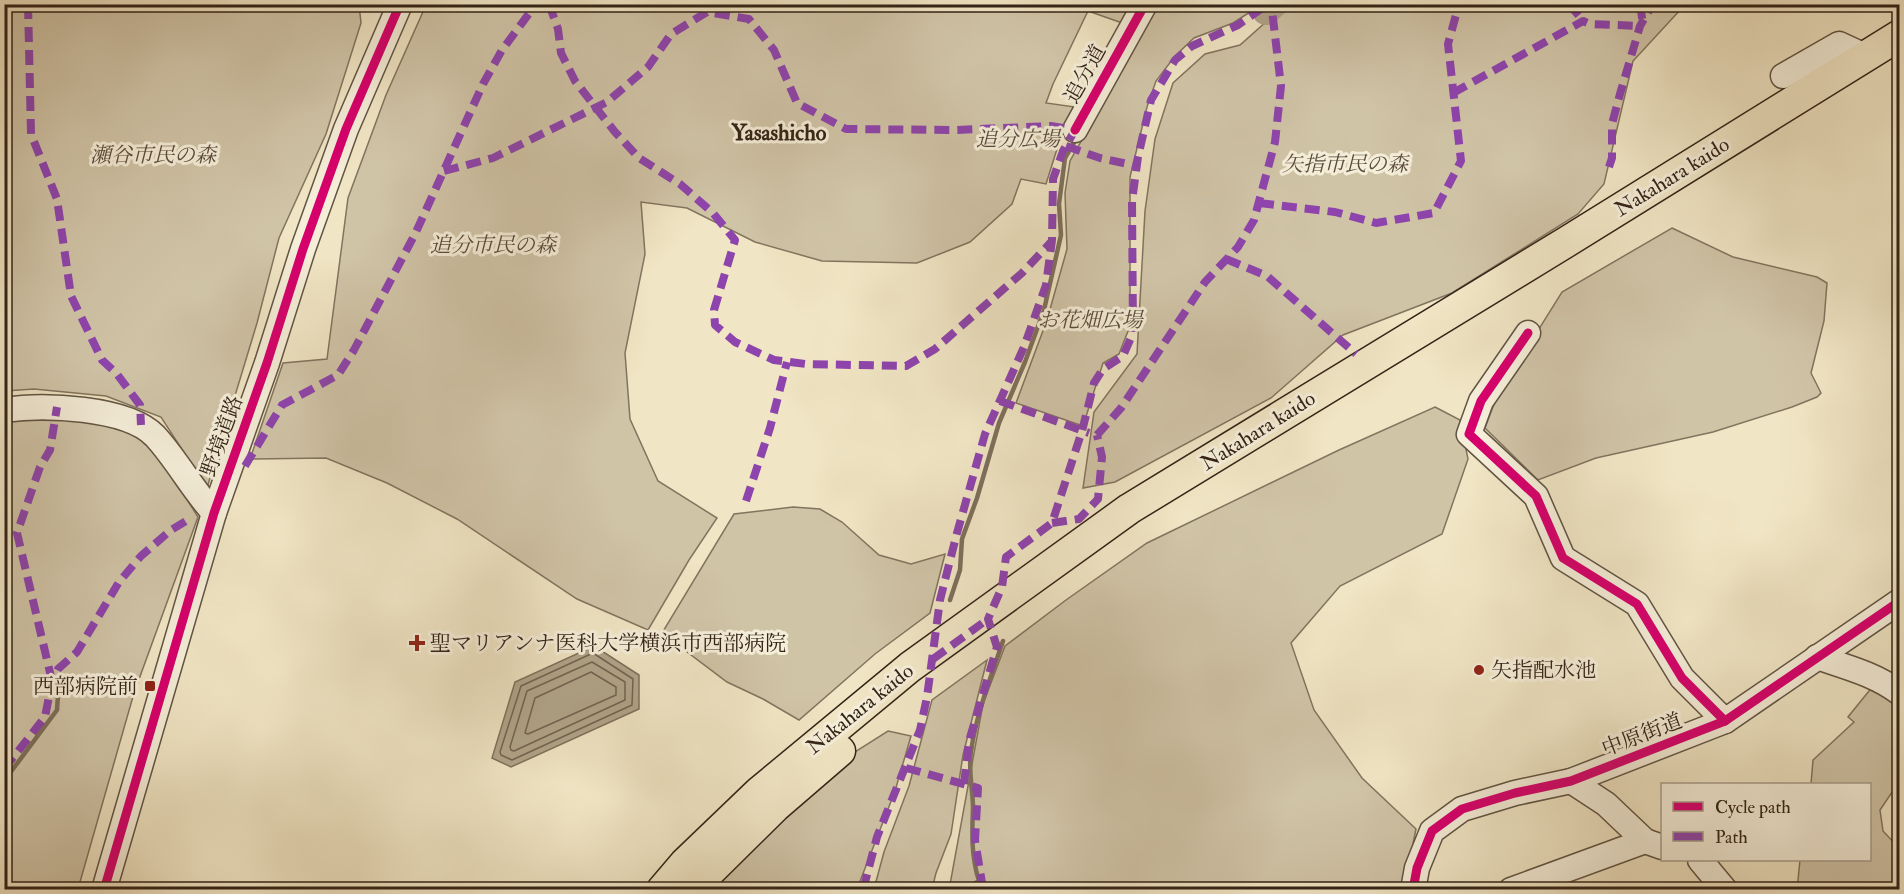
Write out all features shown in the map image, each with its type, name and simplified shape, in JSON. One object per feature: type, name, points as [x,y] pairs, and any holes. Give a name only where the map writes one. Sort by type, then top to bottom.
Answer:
[{"type":"main road","name":"Nakahara kaido","points":[[662,890],[685,863],[759,792],[902,674],[1129,509],[1568,241],[1899,35]]},
{"type":"main road","name":"Nakahara kaido","points":[[691,890],[775,807],[828,761],[928,678],[1047,589],[1138,527],[1899,54]]},
{"type":"street","name":"野境道路","points":[[104,890],[214,513],[346,129],[400,4]]},
{"type":"street","name":"追分道","points":[[1075,130],[1145,4]]},
{"type":"street","points":[[1783,76],[1839,44],[1865,56]]},
{"type":"street","points":[[1528,333],[1481,401],[1469,434],[1536,496],[1563,558],[1637,604],[1682,678],[1725,721]]},
{"type":"street","points":[[4,410],[57,407],[126,419],[141,426],[153,435],[165,449],[197,495],[214,513]]},
{"type":"street","name":"中原街道","points":[[1413,890],[1417,868],[1432,831],[1462,809],[1515,793],[1571,781],[1725,721],[1899,601]]},
{"type":"street","points":[[1817,657],[1872,676],[1887,683],[1899,693]]},
{"type":"street","points":[[1571,781],[1606,804],[1654,844]]},
{"type":"street","points":[[1511,890],[1654,844]]},
{"type":"street","points":[[1701,861],[1725,890]]},
{"type":"green space","name":"瀬谷市民の森","points":[[5,5],[359,5],[361,23],[326,134],[279,238],[257,323],[207,488],[161,417],[106,396],[34,389],[5,391]]},
{"type":"green space","name":"追分市民の森","points":[[426,5],[1138,5],[1128,25],[1088,11],[1046,103],[1075,107],[1057,149],[1046,184],[1021,179],[1012,204],[970,242],[917,263],[822,261],[755,242],[687,208],[641,202],[645,254],[625,353],[630,419],[658,481],[717,518],[689,560],[648,630],[577,599],[457,519],[387,483],[326,458],[250,459],[283,363],[327,359],[348,198],[386,95]]},
{"type":"green space","name":"お花畑広場","points":[[1158,5],[1261,5],[1233,23],[1194,38],[1175,56],[1156,81],[1147,107],[1130,177],[1130,326],[1119,354],[1103,363],[1083,426],[1016,403],[1047,320],[1067,249],[1065,193],[1070,161]]},
{"type":"green space","name":"矢指市民の森","points":[[1285,5],[1682,5],[1682,8],[1633,61],[1604,184],[1578,214],[1452,293],[1343,335],[1271,398],[1115,482],[1083,488],[1094,412],[1137,354],[1145,211],[1155,139],[1173,83],[1205,54],[1240,45]]},
{"type":"green space","points":[[1672,228],[1733,257],[1817,277],[1827,283],[1824,321],[1811,373],[1821,393],[1817,397],[1792,407],[1713,432],[1596,458],[1538,480],[1485,428],[1497,396],[1562,292]]},
{"type":"green space","points":[[1435,407],[1460,420],[1468,459],[1442,534],[1340,586],[1291,643],[1314,710],[1362,778],[1416,829],[1404,889],[949,890],[983,704],[1005,646],[1147,543],[1339,450]]},
{"type":"green space","points":[[16,410],[136,431],[156,450],[198,517],[134,693],[78,889],[5,890],[5,412]]},
{"type":"green space","points":[[793,507],[820,509],[842,522],[879,555],[911,564],[945,554],[930,613],[875,654],[799,720],[727,682],[662,633],[734,514]]},
{"type":"green space","points":[[987,660],[963,755],[951,834],[932,889],[874,889],[884,852],[909,786],[932,700]]},
{"type":"green space","points":[[1873,686],[1899,705],[1899,782],[1880,810],[1883,831],[1899,848],[1899,889],[1797,890],[1800,861],[1871,861],[1871,783],[1811,783],[1813,760],[1854,722],[1848,717]]},
{"type":"green space","points":[[888,731],[911,736],[895,791],[857,889],[707,890],[850,755]]},
{"type":"water","points":[[594,646],[639,675],[639,709],[511,767],[492,758],[515,682]]},
{"type":"waterway","points":[[1266,11],[1274,4]]},
{"type":"waterway","points":[[950,600],[960,570],[962,539],[977,498],[999,423],[1044,310],[1061,235],[1059,204],[1065,158],[1076,139]]},
{"type":"waterway","points":[[963,890],[979,881],[973,844],[970,759],[980,710],[1003,641]]},
{"type":"waterway","points":[[4,781],[57,710],[59,680]]},
{"type":"waterway","points":[[979,881],[983,890]]},
{"type":"marked path","points":[[28,4],[31,134],[57,199],[71,296],[102,360],[117,374],[140,405],[141,425]]},
{"type":"marked path","points":[[245,466],[282,405],[338,375],[354,350],[416,232],[483,84],[502,50],[536,4]]},
{"type":"marked path","points":[[549,4],[558,29],[561,53],[575,81],[615,132],[639,158],[680,184],[713,213],[735,240],[714,310],[715,325],[735,342],[774,360],[806,364],[906,366],[935,349],[1022,273],[1052,241]]},
{"type":"marked path","points":[[964,784],[969,741],[997,647],[988,619],[1002,587],[1006,557],[1052,523],[1082,431],[1094,383],[1103,369],[1123,356],[1133,333],[1132,201],[1138,157],[1151,100],[1175,60],[1192,46],[1238,25],[1268,4]]},
{"type":"marked path","points":[[1097,435],[1121,408],[1205,282],[1238,247],[1254,220],[1275,142],[1281,86],[1272,10],[1284,4]]},
{"type":"marked path","points":[[1259,203],[1335,212],[1376,223],[1434,213],[1461,161],[1448,44],[1459,4]]},
{"type":"marked path","points":[[1569,4],[1583,21]]},
{"type":"marked path","points":[[1640,4],[1643,24]]},
{"type":"marked path","points":[[1609,167],[1612,158],[1612,124],[1620,94],[1640,26],[1653,4]]},
{"type":"marked path","points":[[444,171],[493,158],[607,102],[648,67],[671,34],[707,12],[749,19],[774,50],[797,103],[846,129],[957,130],[1051,126],[1075,130],[1063,151],[1053,179],[1052,240],[1046,285],[1024,347],[985,434],[940,600],[927,697],[920,730],[877,837],[863,890]]},
{"type":"marked path","points":[[1453,93],[1583,21],[1590,24],[1640,26]]},
{"type":"marked path","points":[[1066,146],[1100,158],[1137,166]]},
{"type":"marked path","points":[[1226,259],[1267,276],[1356,354]]},
{"type":"marked path","points":[[746,501],[770,428],[787,362]]},
{"type":"marked path","points":[[1000,401],[1089,433]]},
{"type":"marked path","points":[[52,681],[17,533],[40,467],[50,450],[57,407]]},
{"type":"marked path","points":[[1052,523],[1079,519],[1098,499],[1102,457],[1097,435]]},
{"type":"marked path","points":[[4,769],[45,717],[52,681],[58,669],[77,652],[119,582],[141,556],[171,530],[191,518]]},
{"type":"marked path","points":[[933,659],[988,619]]},
{"type":"marked path","points":[[906,768],[978,788],[975,840],[982,883],[989,890]]},
{"type":"cycle path","points":[[104,890],[214,513],[346,129],[400,4]]},
{"type":"cycle path","points":[[1075,130],[1145,4]]},
{"type":"cycle path","points":[[1528,333],[1481,401],[1469,434],[1536,496],[1563,558],[1637,604],[1682,678],[1725,721]]},
{"type":"cycle path","points":[[1413,890],[1417,868],[1432,831],[1462,809],[1515,793],[1571,781],[1725,721],[1900,601]]},
{"type":"place","name":"聖マリアンナ医科大学横浜市西部病院","points":[[417,643]]},
{"type":"place","name":"矢指配水池","points":[[1479,670]]},
{"type":"place","name":"西部病院前","points":[[150,686]]},
{"type":"district","name":"Yasashicho","points":[[779,133]]},
{"type":"park label","name":"追分広場","points":[[1018,139]]}]
